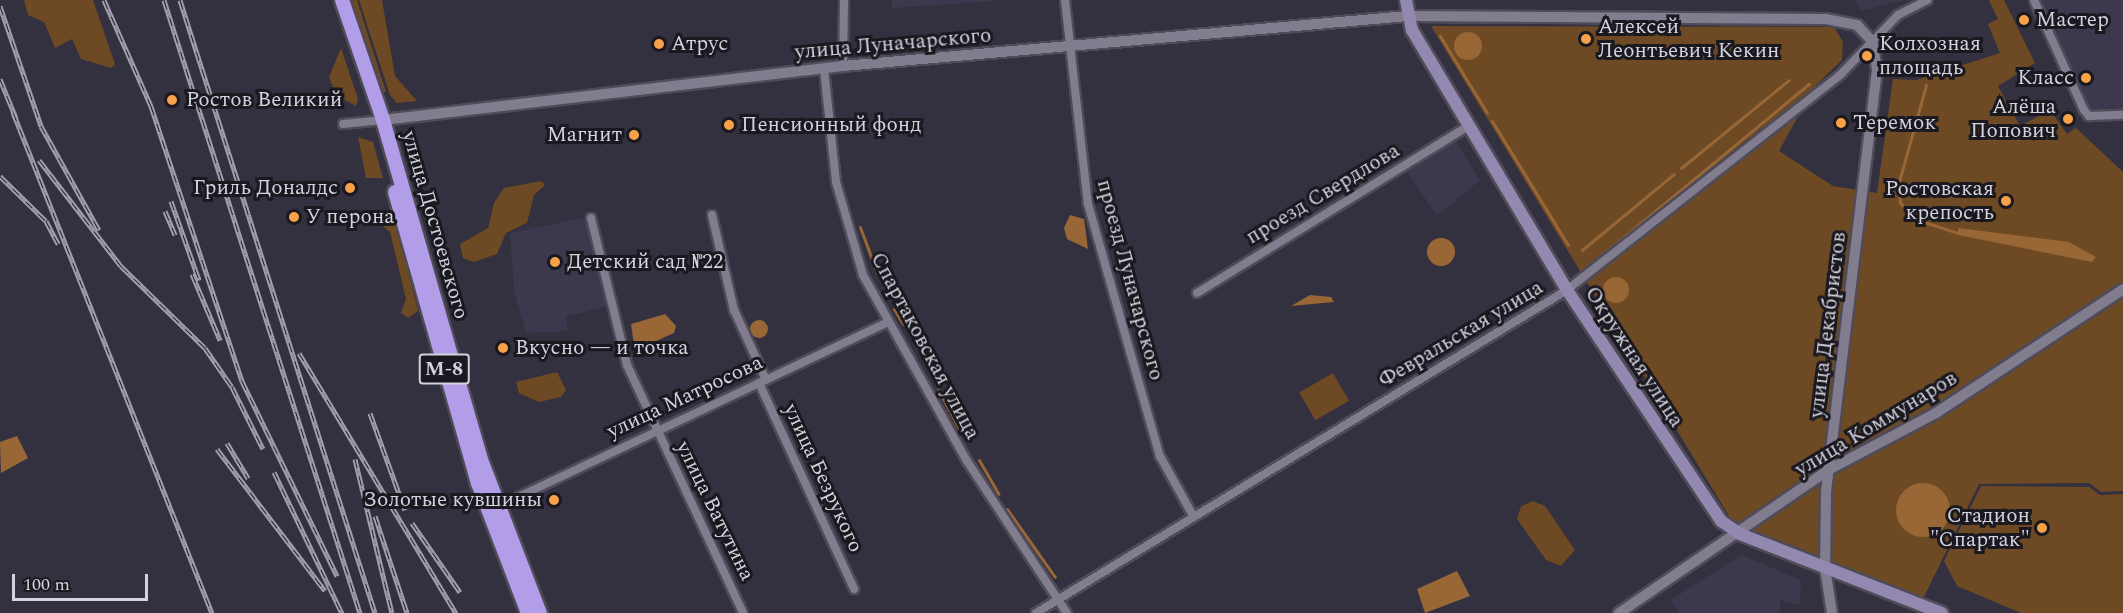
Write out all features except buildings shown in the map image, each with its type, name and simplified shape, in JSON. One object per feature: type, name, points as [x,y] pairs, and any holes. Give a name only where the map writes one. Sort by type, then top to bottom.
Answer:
[{"type":"highway","name":"М-8","points":[[332,0],[379,120]]},
{"type":"highway","name":"М-8","points":[[342,0],[379,120]]},
{"type":"highway","name":"улица Достоевского","points":[[379,120],[497,507],[540,613]]},
{"type":"highway","name":"улица Достоевского","points":[[379,120],[478,483],[528,613]]},
{"type":"main road","name":"Окружная улица","points":[[1406,0],[1408,16],[1468,126],[1567,290],[1721,521],[1740,534],[1942,613]]},
{"type":"street","points":[[843,66],[844,0]]},
{"type":"street","name":"проезд Луначарского","points":[[1065,0],[1088,204],[1160,456],[1192,514]]},
{"type":"street","name":"Февральская улица","points":[[1036,613],[1192,514],[1567,290],[1822,89],[1898,15],[1927,0]]},
{"type":"street","points":[[2034,0],[2084,110],[2105,118],[2123,115]]},
{"type":"street","name":"улица Луначарского","points":[[379,120],[843,66],[1408,16],[1826,19],[1857,25],[1872,41]]},
{"type":"street","name":"улица Декабристов","points":[[1832,613],[1825,568],[1830,469],[1876,100],[1872,41]]},
{"type":"street","name":"Спартаковская улица","points":[[824,69],[836,182],[863,275],[967,460],[1067,613]]},
{"type":"street","points":[[343,124],[379,120]]},
{"type":"street","name":"проезд Свердлова","points":[[1197,293],[1468,126]]},
{"type":"street","points":[[712,215],[734,310],[763,381]]},
{"type":"street","name":"улица Ватутина","points":[[591,218],[623,352],[655,429],[743,613]]},
{"type":"street","name":"улица Коммунаров","points":[[1619,613],[1740,534],[1830,469],[1936,413],[2123,289]]},
{"type":"street","name":"улица Матросова","points":[[497,507],[655,429],[888,322]]},
{"type":"street","name":"улица Безрукого","points":[[763,381],[854,589]]},
{"type":"shaded area","points":[[24,0],[93,0],[115,64],[111,68],[81,59],[72,39],[55,48],[44,22],[28,15]]},
{"type":"shaded area","points":[[349,0],[357,0],[386,92],[380,92]]},
{"type":"shaded area","points":[[359,0],[382,0],[395,76],[417,101],[397,103],[390,95]]},
{"type":"shaded area","points":[[892,0],[996,0],[996,1],[892,8]]},
{"type":"shaded area","points":[[1855,0],[1903,0],[1861,11]]},
{"type":"shaded area","points":[[1989,0],[2004,0],[2035,63],[1998,86],[2020,126],[2050,110],[2067,134],[2076,128],[2123,172],[2123,491],[2101,492],[2089,483],[1979,484],[1922,601],[1740,534],[1431,26],[1834,27],[1843,42],[1842,60],[1814,87],[1779,151],[1833,186],[1877,193],[1893,79],[1916,80],[2000,53],[1988,24],[1998,19]]},
{"type":"shaded area","points":[[2039,0],[2123,0],[2123,110],[2090,111]]},
{"type":"shaded area","points":[[1468,32],[1478,36],[1482,46],[1478,56],[1468,60],[1458,56],[1454,46],[1458,36]]},
{"type":"shaded area","points":[[341,48],[358,99],[356,106],[336,95],[329,77]]},
{"type":"shaded area","points":[[358,137],[373,142],[383,178],[366,178]]},
{"type":"shaded area","points":[[1455,140],[1480,180],[1437,216],[1406,170]]},
{"type":"shaded area","points":[[541,181],[545,185],[534,195],[527,223],[506,233],[497,254],[474,262],[463,258],[460,244],[488,228],[494,203],[504,188]]},
{"type":"shaded area","points":[[393,211],[418,311],[408,318],[401,313],[406,299],[390,232],[379,223],[383,212]]},
{"type":"shaded area","points":[[1070,215],[1084,219],[1088,249],[1067,239],[1064,228]]},
{"type":"shaded area","name":"Детский сад №22","points":[[584,218],[610,305],[566,317],[568,331],[526,333],[514,291],[510,233]]},
{"type":"shaded area","points":[[1958,228],[2069,242],[2096,257],[2092,262],[1958,235]]},
{"type":"shaded area","points":[[1441,238],[1451,242],[1455,252],[1451,262],[1441,266],[1431,262],[1427,252],[1431,242]]},
{"type":"shaded area","points":[[1616,277],[1625,281],[1629,290],[1625,299],[1616,303],[1607,299],[1603,290],[1607,281]]},
{"type":"shaded area","points":[[1310,295],[1331,297],[1334,302],[1291,306]]},
{"type":"shaded area","points":[[665,314],[676,326],[674,333],[643,347],[634,345],[631,324]]},
{"type":"shaded area","points":[[759,320],[765,323],[768,329],[765,335],[759,338],[753,335],[750,329],[753,323]]},
{"type":"shaded area","points":[[557,372],[566,390],[561,397],[539,402],[519,393],[516,382]]},
{"type":"shaded area","points":[[1333,373],[1349,401],[1315,420],[1299,392]]},
{"type":"shaded area","points":[[17,436],[28,458],[1,473],[0,442]]},
{"type":"shaded area","points":[[1923,483],[1933,485],[1942,491],[1948,500],[1950,510],[1948,520],[1942,529],[1933,535],[1923,537],[1913,535],[1904,529],[1898,520],[1896,510],[1898,500],[1904,491],[1913,485]]},
{"type":"shaded area","name":"Стадион \"Спартак\"","points":[[1981,486],[2089,487],[2100,495],[2123,494],[2123,613],[2021,613],[1957,586],[1944,561]]},
{"type":"shaded area","points":[[1533,501],[1545,506],[1575,550],[1561,566],[1546,560],[1517,519],[1521,506]]},
{"type":"shaded area","points":[[1741,555],[1801,580],[1800,605],[1780,600],[1780,613],[1679,613],[1671,600]]},
{"type":"shaded area","points":[[1457,571],[1470,596],[1425,613],[1417,589]]},
{"type":"waterway","points":[[1440,36],[1487,113]]},
{"type":"waterway","points":[[1681,168],[1789,80]]},
{"type":"waterway","points":[[1585,269],[1809,84]]},
{"type":"waterway","points":[[1926,85],[1898,185],[1900,202],[1912,218],[1958,233]]},
{"type":"waterway","points":[[1492,121],[1568,245]]},
{"type":"waterway","points":[[1582,250],[1674,174]]},
{"type":"waterway","points":[[860,227],[877,273]]},
{"type":"waterway","points":[[894,309],[903,324]]},
{"type":"waterway","points":[[938,389],[960,430]]},
{"type":"waterway","points":[[979,460],[999,494]]},
{"type":"waterway","points":[[1007,509],[1055,577]]},
{"type":"railway","points":[[104,0],[151,106],[242,381],[337,576]]},
{"type":"railway","points":[[164,0],[360,613]]},
{"type":"railway","points":[[180,0],[375,613]]},
{"type":"railway","points":[[0,6],[41,126],[99,230]]},
{"type":"railway","points":[[0,79],[16,118]]},
{"type":"railway","points":[[13,112],[212,613]]},
{"type":"railway","points":[[39,160],[121,266],[205,348],[232,387],[263,449]]},
{"type":"railway","points":[[0,176],[46,221],[58,244]]},
{"type":"railway","points":[[171,201],[199,280]]},
{"type":"railway","points":[[165,211],[175,235]]},
{"type":"railway","points":[[192,274],[220,340]]},
{"type":"railway","points":[[299,353],[456,613]]},
{"type":"railway","points":[[370,413],[405,510]]},
{"type":"railway","points":[[227,443],[248,478]]},
{"type":"railway","points":[[217,449],[325,591]]},
{"type":"railway","points":[[355,459],[392,613]]},
{"type":"railway","points":[[274,472],[342,613]]},
{"type":"railway","points":[[375,516],[407,613]]},
{"type":"railway","points":[[412,523],[460,592]]},
{"type":"place","name":"Мастер","points":[[2024,20]]},
{"type":"place","name":"Алексей Леонтьевич Кекин","points":[[1586,39]]},
{"type":"place","name":"Атрус","points":[[659,44]]},
{"type":"place","name":"Колхозная площадь","points":[[1867,56]]},
{"type":"place","name":"Класс","points":[[2086,78]]},
{"type":"place","name":"Ростов Великий","points":[[172,100]]},
{"type":"place","name":"Алёша Попович","points":[[2068,119]]},
{"type":"place","name":"Теремок","points":[[1841,123]]},
{"type":"place","name":"Пенсионный фонд","points":[[729,125]]},
{"type":"place","name":"Магнит","points":[[634,135]]},
{"type":"place","name":"Гриль Доналдс","points":[[350,188]]},
{"type":"place","name":"Ростовская крепость","points":[[2006,201]]},
{"type":"place","name":"У перона","points":[[294,217]]},
{"type":"place","name":"Детский сад №22","points":[[555,262]]},
{"type":"place","name":"Вкусно — и точка","points":[[503,348]]},
{"type":"place","name":"Золотые кувшины","points":[[554,500]]},
{"type":"place","name":"Стадион \"Спартак\"","points":[[2042,528]]}]
